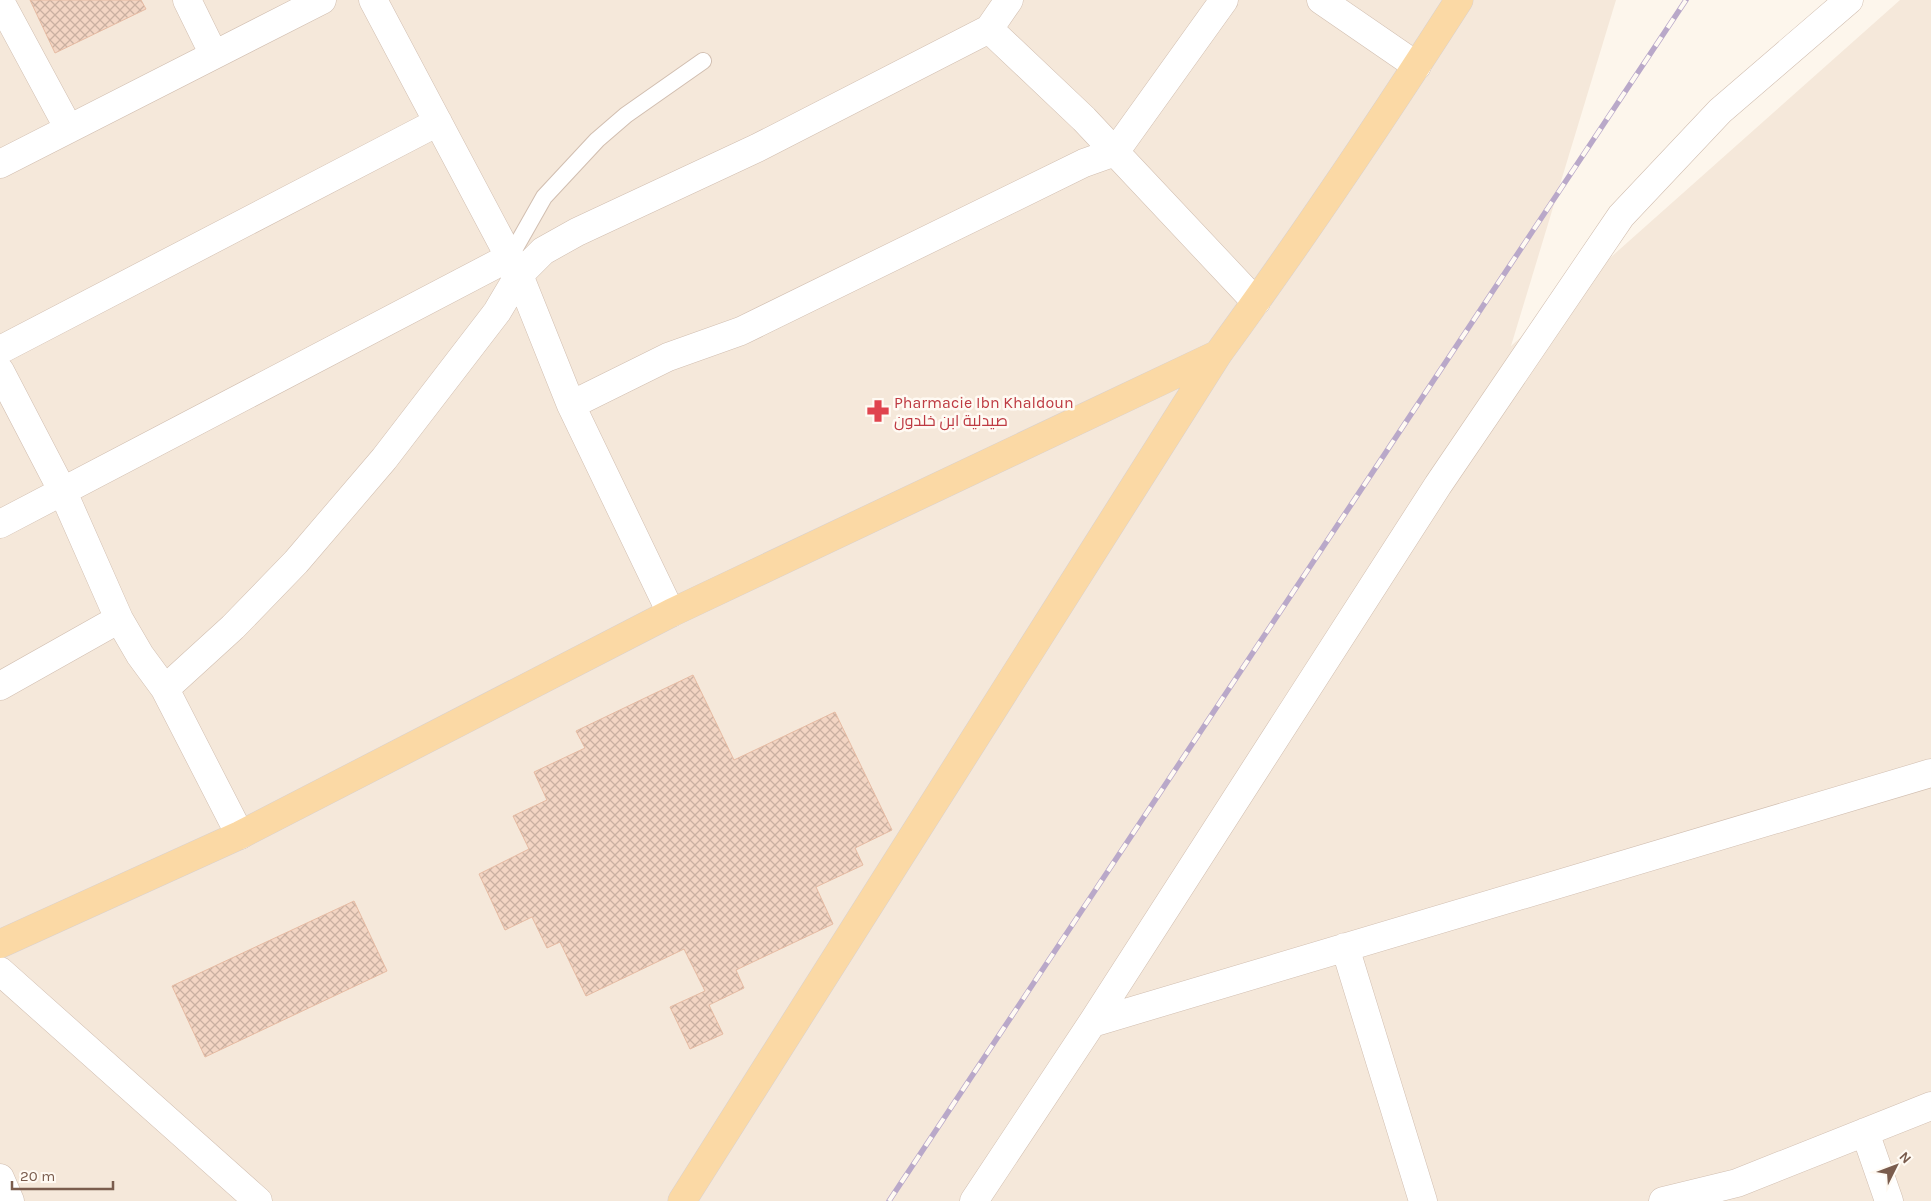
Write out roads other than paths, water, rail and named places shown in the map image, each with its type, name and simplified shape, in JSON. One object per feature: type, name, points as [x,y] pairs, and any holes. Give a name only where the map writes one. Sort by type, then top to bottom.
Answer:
[{"type":"main road","points":[[682,1201],[1218,354],[1256,302],[1417,66],[1459,0]]},
{"type":"main road","points":[[0,944],[240,835],[671,613],[1218,354]]},
{"type":"street","points":[[187,0],[214,55]]},
{"type":"street","points":[[0,164],[322,0]]},
{"type":"street","points":[[373,0],[515,266],[571,405],[671,613]]},
{"type":"street","points":[[0,524],[515,266],[576,232],[757,148],[989,30],[1009,0]]},
{"type":"street","points":[[571,405],[668,357],[741,331],[1084,163],[1115,152],[1224,0]]},
{"type":"street","points":[[1320,0],[1417,66]]},
{"type":"street","points":[[974,1201],[1092,1023],[1438,485],[1621,216],[1720,111],[1849,0]]},
{"type":"street","points":[[0,1],[69,129]]},
{"type":"street","points":[[989,30],[1084,119],[1256,302]]},
{"type":"street","points":[[0,350],[438,122]]},
{"type":"street","points":[[166,689],[233,627],[296,562],[384,459],[496,312],[515,266]]},
{"type":"street","points":[[0,370],[63,492],[120,619],[140,655],[166,689],[240,835]]},
{"type":"street","points":[[0,686],[120,619]]},
{"type":"street","points":[[1092,1023],[1931,773]]},
{"type":"street","points":[[1345,947],[1422,1201]]},
{"type":"street","points":[[0,972],[258,1201]]},
{"type":"street","points":[[1663,1201],[1739,1192],[1865,1132],[1931,1106]]},
{"type":"street","points":[[1865,1132],[1889,1201]]},
{"type":"street","points":[[0,1178],[10,1201]]},
{"type":"lane","points":[[515,266],[544,197],[597,140],[626,115],[703,61]]},
{"type":"railway","points":[[889,1201],[1686,0]]},
{"type":"place","name":"Pharmacie Ibn Khaldoun صيدلية ابن خلدون","points":[[878,411]]}]
